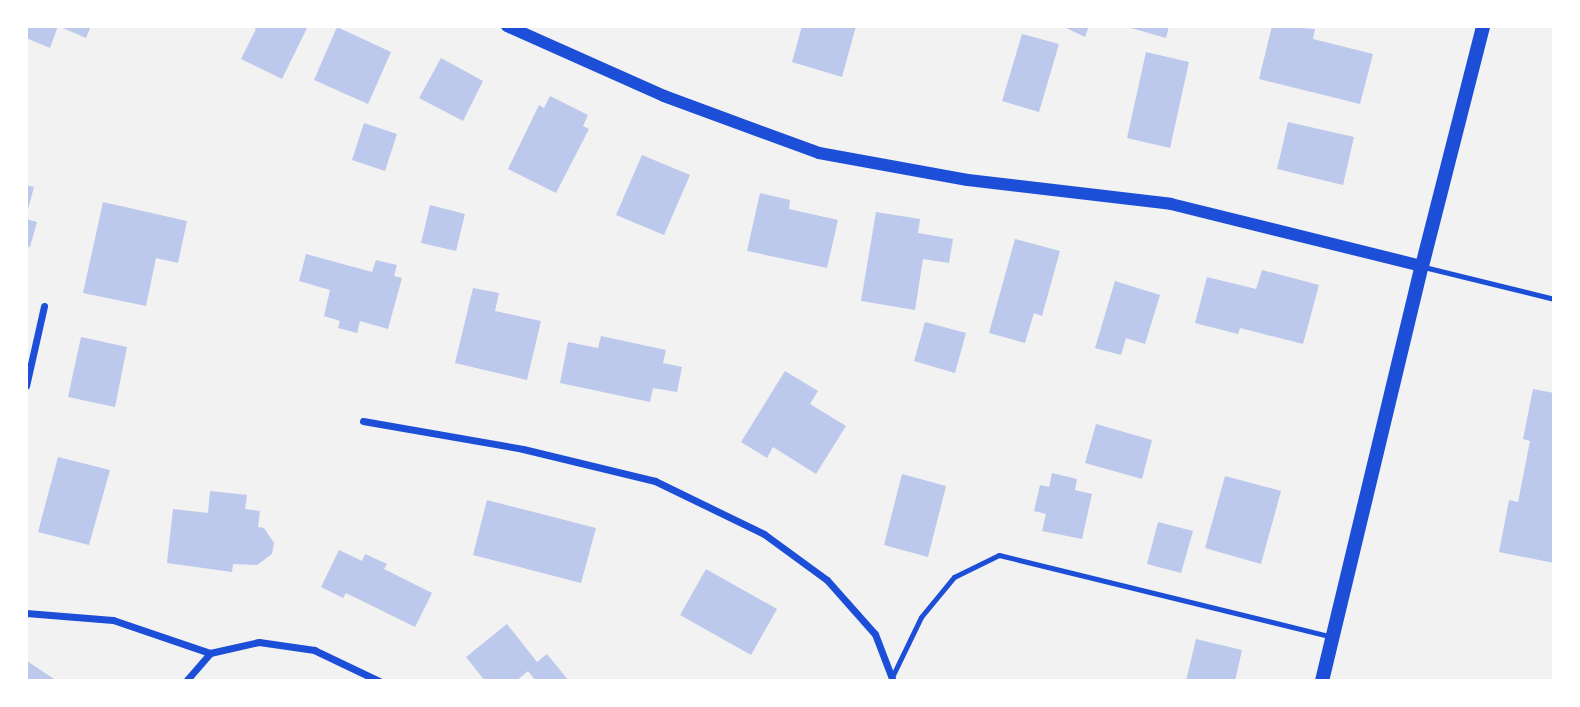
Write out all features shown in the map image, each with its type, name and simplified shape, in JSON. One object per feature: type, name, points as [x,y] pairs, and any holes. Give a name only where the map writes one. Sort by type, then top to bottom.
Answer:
[{"type":"main road","points":[[1322,681],[1483,26]]},
{"type":"street","points":[[507,26],[664,96],[819,153],[968,180],[1171,204],[1422,266]]},
{"type":"street","points":[[26,386],[44,306]]},
{"type":"street","points":[[363,421],[523,449],[655,481],[764,534],[827,580],[876,634],[893,678]]},
{"type":"street","points":[[26,613],[113,620],[209,653],[258,642],[314,650],[379,681]]},
{"type":"street","points":[[186,681],[209,653]]},
{"type":"lane","points":[[1422,266],[1554,299]]},
{"type":"lane","points":[[893,678],[921,617],[954,577],[999,555],[1333,637]]},
{"type":"building","points":[[26,26],[58,26],[50,48],[26,38]]},
{"type":"building","points":[[58,26],[91,26],[86,38]]},
{"type":"building","points":[[250,26],[308,26],[282,79],[241,59],[256,29]]},
{"type":"building","points":[[802,26],[856,26],[842,77],[792,62]]},
{"type":"building","points":[[1062,26],[1089,26],[1085,37]]},
{"type":"building","points":[[1124,26],[1169,26],[1166,38]]},
{"type":"building","points":[[1272,26],[1315,29],[1313,39],[1373,54],[1360,104],[1259,79]]},
{"type":"building","points":[[337,27],[391,52],[368,104],[314,80]]},
{"type":"building","points":[[1022,34],[1059,44],[1039,112],[1002,101]]},
{"type":"building","points":[[1146,52],[1189,62],[1170,148],[1127,138]]},
{"type":"building","points":[[441,58],[483,81],[463,121],[419,98]]},
{"type":"building","points":[[550,96],[588,115],[583,126],[589,129],[556,193],[508,169],[539,105],[544,108]]},
{"type":"building","points":[[1288,122],[1354,137],[1343,185],[1277,169]]},
{"type":"building","points":[[364,123],[397,134],[385,171],[352,160]]},
{"type":"building","points":[[642,155],[690,175],[664,235],[616,215]]},
{"type":"building","points":[[26,185],[34,187],[27,213],[26,213]]},
{"type":"building","points":[[760,193],[790,200],[789,209],[838,220],[827,268],[747,251]]},
{"type":"building","points":[[103,202],[187,221],[178,263],[156,258],[146,306],[83,293]]},
{"type":"building","points":[[430,205],[465,214],[456,251],[421,243]]},
{"type":"building","points":[[876,212],[920,219],[918,233],[953,239],[949,263],[923,259],[915,310],[861,301]]},
{"type":"building","points":[[26,219],[37,222],[30,247],[26,246]]},
{"type":"building","points":[[1015,239],[1060,251],[1042,316],[1034,313],[1025,343],[989,333]]},
{"type":"building","points":[[306,254],[372,272],[376,260],[397,265],[394,276],[402,278],[388,329],[360,321],[357,333],[338,328],[340,321],[324,316],[330,290],[299,281]]},
{"type":"building","points":[[1262,270],[1319,285],[1303,344],[1240,328],[1238,334],[1195,323],[1207,277],[1256,289]]},
{"type":"building","points":[[1115,281],[1160,295],[1145,344],[1126,338],[1121,355],[1095,348]]},
{"type":"building","points":[[473,288],[499,293],[495,311],[541,321],[527,380],[455,363]]},
{"type":"building","points":[[925,322],[966,333],[955,373],[914,361]]},
{"type":"building","points":[[601,336],[666,350],[663,363],[682,367],[677,392],[653,388],[650,402],[560,383],[568,342],[598,348]]},
{"type":"building","points":[[81,337],[127,347],[115,407],[68,397]]},
{"type":"building","points":[[785,371],[818,391],[810,404],[846,426],[816,474],[773,447],[767,458],[741,442]]},
{"type":"building","points":[[1533,389],[1554,393],[1554,563],[1499,552],[1509,500],[1518,502],[1530,441],[1523,439]]},
{"type":"building","points":[[1096,424],[1152,440],[1142,479],[1085,463]]},
{"type":"building","points":[[58,457],[110,470],[89,545],[38,532]]},
{"type":"building","points":[[1052,473],[1077,479],[1075,490],[1092,494],[1082,539],[1042,531],[1046,514],[1034,511],[1040,485],[1049,487]]},
{"type":"building","points":[[902,474],[946,486],[928,557],[884,545]]},
{"type":"building","points":[[1225,476],[1281,491],[1261,564],[1205,548]]},
{"type":"building","points":[[210,491],[247,495],[245,509],[260,511],[258,527],[264,528],[274,543],[272,554],[257,565],[233,564],[232,572],[167,563],[173,509],[208,513]]},
{"type":"building","points":[[487,500],[596,528],[581,583],[473,555]]},
{"type":"building","points":[[1158,522],[1193,531],[1181,573],[1147,564]]},
{"type":"building","points":[[339,550],[362,561],[365,554],[387,564],[384,569],[432,593],[415,627],[346,593],[343,598],[321,587]]},
{"type":"building","points":[[706,569],[777,609],[751,655],[680,615]]},
{"type":"building","points":[[507,624],[537,662],[547,654],[569,681],[536,681],[528,671],[516,681],[485,681],[466,657]]},
{"type":"building","points":[[1196,639],[1242,650],[1235,681],[1186,681]]},
{"type":"building","points":[[27,661],[57,681],[26,681]]}]
